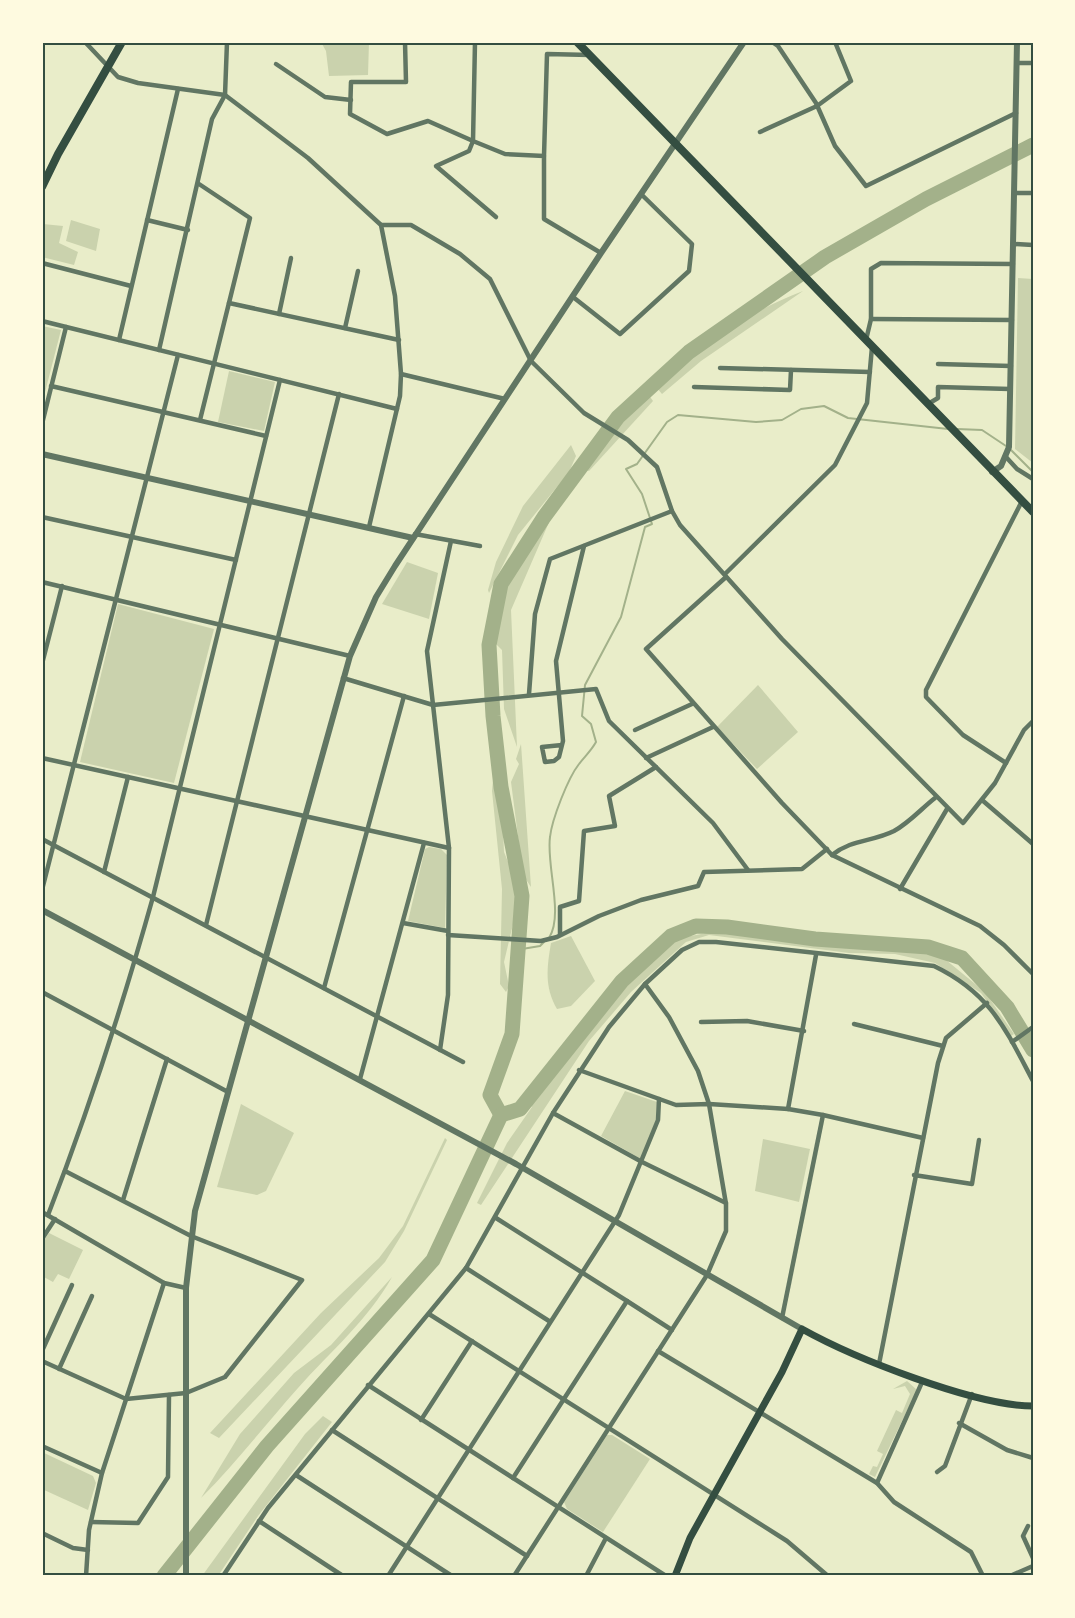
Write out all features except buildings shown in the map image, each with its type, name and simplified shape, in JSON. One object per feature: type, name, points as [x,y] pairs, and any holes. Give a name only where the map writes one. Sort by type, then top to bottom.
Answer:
[{"type":"main road","points":[[42,187],[58,153],[122,42]]},
{"type":"main road","points":[[577,42],[1033,512]]},
{"type":"main road","points":[[675,1576],[690,1538],[759,1414],[802,1329],[826,1343],[924,1380],[972,1395],[1006,1403],[1033,1406]]},
{"type":"street","points":[[85,42],[118,77],[138,83],[225,95],[308,158],[381,225],[395,296],[401,374],[397,409],[369,527]]},
{"type":"street","points":[[159,350],[199,184],[212,119],[225,95],[227,42]]},
{"type":"street","points":[[405,42],[406,82],[351,82],[350,114],[387,134],[428,121],[505,154],[544,156]]},
{"type":"street","points":[[475,42],[473,141],[469,151],[436,166],[496,217]]},
{"type":"street","points":[[186,1576],[186,1288],[195,1210],[350,656],[376,597],[414,536],[744,42]]},
{"type":"street","points":[[772,42],[778,46],[817,106],[835,146],[866,186],[1016,113]]},
{"type":"street","points":[[760,132],[817,106],[851,81],[835,42]]},
{"type":"street","points":[[992,472],[1001,466],[1009,447],[1017,42]]},
{"type":"street","points":[[590,55],[547,54],[544,219],[601,253]]},
{"type":"street","points":[[1017,63],[1033,63]]},
{"type":"street","points":[[276,64],[325,97],[351,100]]},
{"type":"street","points":[[119,340],[178,89]]},
{"type":"street","points":[[199,184],[250,218],[200,420]]},
{"type":"street","points":[[1014,196],[1033,193]]},
{"type":"street","points":[[573,297],[620,334],[688,270],[692,244],[641,194]]},
{"type":"street","points":[[147,220],[188,230]]},
{"type":"street","points":[[381,225],[411,225],[460,254],[490,279],[531,361],[584,414],[628,440],[657,467],[672,512],[680,525],[935,798],[963,824],[982,800],[1024,730],[1033,721]]},
{"type":"street","points":[[1014,244],[1033,245]]},
{"type":"street","points":[[279,314],[291,258]]},
{"type":"street","points":[[42,263],[131,286]]},
{"type":"street","points":[[866,340],[871,319],[872,269],[881,263],[1014,264]]},
{"type":"street","points":[[345,328],[358,271]]},
{"type":"street","points":[[229,303],[399,340]]},
{"type":"street","points":[[871,319],[1012,320]]},
{"type":"street","points":[[42,321],[397,409]]},
{"type":"street","points":[[42,424],[66,327]]},
{"type":"street","points":[[872,347],[867,403],[835,465],[726,576],[646,649],[692,704],[832,855],[980,926],[1033,974]]},
{"type":"street","points":[[42,890],[178,355]]},
{"type":"street","points":[[938,364],[1011,366]]},
{"type":"street","points":[[720,368],[870,372]]},
{"type":"street","points":[[694,387],[790,390],[791,370]]},
{"type":"street","points":[[401,374],[505,399]]},
{"type":"street","points":[[186,1288],[164,1283],[45,1214],[65,1171],[135,959],[153,897],[280,380]]},
{"type":"street","points":[[51,386],[266,436]]},
{"type":"street","points":[[928,405],[938,398],[938,387],[1010,389]]},
{"type":"street","points":[[206,925],[339,394]]},
{"type":"street","points":[[42,454],[369,527],[480,546]]},
{"type":"street","points":[[1006,457],[1017,469],[1033,479]]},
{"type":"street","points":[[1006,763],[963,735],[926,697],[926,690],[1022,501]]},
{"type":"street","points":[[529,694],[535,614],[550,559],[672,512]]},
{"type":"street","points":[[42,517],[236,560]]},
{"type":"street","points":[[441,1050],[448,995],[449,848],[427,651],[451,541]]},
{"type":"street","points":[[562,745],[542,747],[545,762],[559,757],[562,745],[556,661],[584,546]]},
{"type":"street","points":[[42,582],[350,656]]},
{"type":"street","points":[[42,664],[62,586]]},
{"type":"street","points":[[343,678],[433,705],[596,689],[609,721],[713,823],[748,870]]},
{"type":"street","points":[[324,988],[404,696]]},
{"type":"street","points":[[635,730],[692,704]]},
{"type":"street","points":[[646,758],[713,727]]},
{"type":"street","points":[[42,758],[449,848]]},
{"type":"street","points":[[561,935],[560,907],[579,901],[584,831],[615,826],[609,796],[625,789],[656,767]]},
{"type":"street","points":[[104,872],[128,777]]},
{"type":"street","points":[[832,855],[846,844],[874,839],[896,830],[935,798]]},
{"type":"street","points":[[982,800],[1033,844]]},
{"type":"street","points":[[900,889],[947,809]]},
{"type":"street","points":[[42,839],[463,1062]]},
{"type":"street","points":[[360,1079],[424,843]]},
{"type":"street","points":[[403,923],[448,933],[541,941],[561,935],[599,916],[641,900],[698,886],[704,872],[802,869],[827,849]]},
{"type":"street","points":[[42,910],[249,1019],[519,1166],[802,1329]]},
{"type":"street","points":[[223,1576],[259,1521],[466,1268],[496,1218],[519,1166],[579,1070],[608,1029],[645,984],[682,950],[699,942],[934,966],[961,979],[987,1003],[1012,1042],[1033,1082]]},
{"type":"street","points":[[788,1110],[816,955]]},
{"type":"street","points":[[514,1576],[707,1275],[726,1231],[726,1204],[708,1104],[698,1071],[669,1017],[645,984]]},
{"type":"street","points":[[42,992],[228,1092]]},
{"type":"street","points":[[879,1364],[914,1175],[943,1046],[946,1038],[987,1003]]},
{"type":"street","points":[[701,1022],[747,1021],[804,1031]]},
{"type":"street","points":[[854,1024],[943,1046]]},
{"type":"street","points":[[1012,1042],[1033,1027]]},
{"type":"street","points":[[123,1200],[167,1059]]},
{"type":"street","points":[[579,1070],[676,1105],[708,1104],[823,1114],[923,1138]]},
{"type":"street","points":[[388,1576],[615,1221],[658,1120],[659,1099]]},
{"type":"street","points":[[553,1113],[642,1162],[726,1204]]},
{"type":"street","points":[[782,1318],[823,1114]]},
{"type":"street","points":[[914,1175],[972,1184],[979,1140]]},
{"type":"street","points":[[42,1361],[126,1399],[186,1393],[225,1377],[302,1280],[191,1236],[65,1171]]},
{"type":"street","points":[[496,1218],[672,1330]]},
{"type":"street","points":[[42,1239],[55,1219]]},
{"type":"street","points":[[466,1268],[549,1321]]},
{"type":"street","points":[[86,1576],[91,1522],[102,1473],[164,1283]]},
{"type":"street","points":[[42,1351],[72,1285]]},
{"type":"street","points":[[59,1369],[92,1296]]},
{"type":"street","points":[[513,1478],[627,1301]]},
{"type":"street","points":[[429,1314],[713,1497],[787,1541],[828,1576]]},
{"type":"street","points":[[422,1420],[472,1341]]},
{"type":"street","points":[[658,1351],[759,1414],[877,1483],[894,1502],[971,1552],[983,1576]]},
{"type":"street","points":[[877,1483],[924,1380]]},
{"type":"street","points":[[368,1385],[666,1576]]},
{"type":"street","points":[[91,1522],[138,1523],[168,1476],[168,1395]]},
{"type":"street","points":[[936,1472],[945,1466],[959,1423],[972,1395]]},
{"type":"street","points":[[959,1423],[1007,1450],[1033,1458]]},
{"type":"street","points":[[332,1430],[526,1556]]},
{"type":"street","points":[[42,1446],[102,1473]]},
{"type":"street","points":[[296,1475],[448,1575]]},
{"type":"street","points":[[259,1521],[343,1576]]},
{"type":"street","points":[[1028,1526],[1023,1536],[1033,1558]]},
{"type":"street","points":[[42,1533],[73,1548],[88,1550]]},
{"type":"street","points":[[586,1576],[606,1538]]},
{"type":"street","points":[[1010,1576],[1033,1566]]},
{"type":"green space","points":[[321,42],[369,42],[368,75],[329,76],[326,51]]},
{"type":"green space","points":[[71,220],[100,229],[96,251],[66,241]]},
{"type":"green space","points":[[43,224],[63,226],[59,243],[78,252],[74,265],[42,257]]},
{"type":"green space","points":[[1018,278],[1033,279],[1033,463],[1015,449]]},
{"type":"green space","points":[[803,291],[701,361],[662,394],[656,387],[707,344],[743,320]]},
{"type":"green space","points":[[42,326],[61,330],[42,404]]},
{"type":"green space","points":[[229,371],[275,382],[264,431],[218,422]]},
{"type":"green space","points":[[648,394],[653,401],[589,471],[583,469],[626,413]]},
{"type":"green space","points":[[571,445],[576,456],[569,472],[518,535],[489,593],[496,562],[523,506]]},
{"type":"green space","points":[[550,520],[511,610],[517,747],[504,709],[502,650],[495,643],[503,587],[527,548]]},
{"type":"green space","points":[[407,562],[438,573],[429,619],[382,604]]},
{"type":"green space","points":[[118,604],[214,629],[174,783],[80,762]]},
{"type":"green space","points":[[758,685],[798,732],[757,769],[717,727]]},
{"type":"green space","points":[[521,744],[531,887],[523,875],[511,782],[519,764],[516,759]]},
{"type":"green space","points":[[494,769],[502,808],[504,852],[515,879],[518,903],[504,962],[509,986],[506,992],[500,984],[502,889],[492,791]]},
{"type":"green space","points":[[429,847],[441,849],[447,855],[445,928],[408,921],[425,849]]},
{"type":"green space","points":[[723,930],[809,944],[911,950],[940,955],[985,992],[1014,1034],[1011,1036],[981,993],[935,963],[895,954],[849,953],[709,935],[686,942],[631,992],[589,1041],[481,1205],[477,1203],[507,1143],[532,1107],[530,1104],[536,1093],[546,1087],[553,1074],[597,1019],[643,969],[671,943],[685,937]]},
{"type":"green space","points":[[571,936],[595,981],[571,1006],[557,1009],[548,985],[551,943]]},
{"type":"green space","points":[[625,1091],[657,1102],[656,1120],[641,1159],[601,1136]]},
{"type":"green space","points":[[241,1104],[294,1133],[266,1191],[257,1195],[217,1187]]},
{"type":"green space","points":[[445,1138],[447,1140],[404,1231],[385,1262],[219,1438],[210,1433],[321,1313],[379,1258],[403,1226]]},
{"type":"green space","points":[[763,1139],[810,1149],[799,1202],[755,1191]]},
{"type":"green space","points":[[49,1233],[83,1250],[69,1279],[58,1274],[53,1282],[42,1276],[42,1243]]},
{"type":"green space","points":[[392,1277],[360,1321],[201,1498],[240,1434],[294,1373],[331,1345]]},
{"type":"green space","points":[[907,1381],[917,1390],[875,1477],[869,1474],[873,1466],[877,1467],[883,1454],[877,1451],[896,1410],[902,1413],[910,1394],[905,1386],[893,1389]]},
{"type":"green space","points":[[323,1416],[332,1422],[258,1516],[218,1576],[202,1576],[305,1434]]},
{"type":"green space","points":[[607,1435],[612,1435],[650,1459],[603,1532],[567,1509],[564,1502]]},
{"type":"green space","points":[[42,1452],[93,1476],[96,1483],[88,1510],[42,1489]]},
{"type":"waterway","points":[[501,1115],[490,1095],[512,1034],[522,896],[501,787],[493,716],[489,645],[501,584],[544,517],[618,417],[689,352],[825,257],[926,199],[1033,145]]},
{"type":"waterway","points":[[549,938],[555,916],[549,848],[551,829],[570,779],[596,742],[591,724],[582,716],[585,685],[621,617],[645,527],[652,524],[642,494],[626,469],[637,464],[667,422],[678,415],[756,422],[782,420],[801,409],[824,406],[848,418],[948,429]]},
{"type":"waterway","points":[[957,429],[982,430],[1006,446]]},
{"type":"waterway","points":[[1011,450],[1033,472]]},
{"type":"waterway","points":[[164,1576],[267,1446],[433,1260],[501,1115],[520,1109],[622,981],[671,936],[696,926],[727,927],[815,939],[928,947],[962,958],[1007,1007],[1033,1050]]},
{"type":"waterway","points":[[516,950],[540,946],[544,942]]}]
